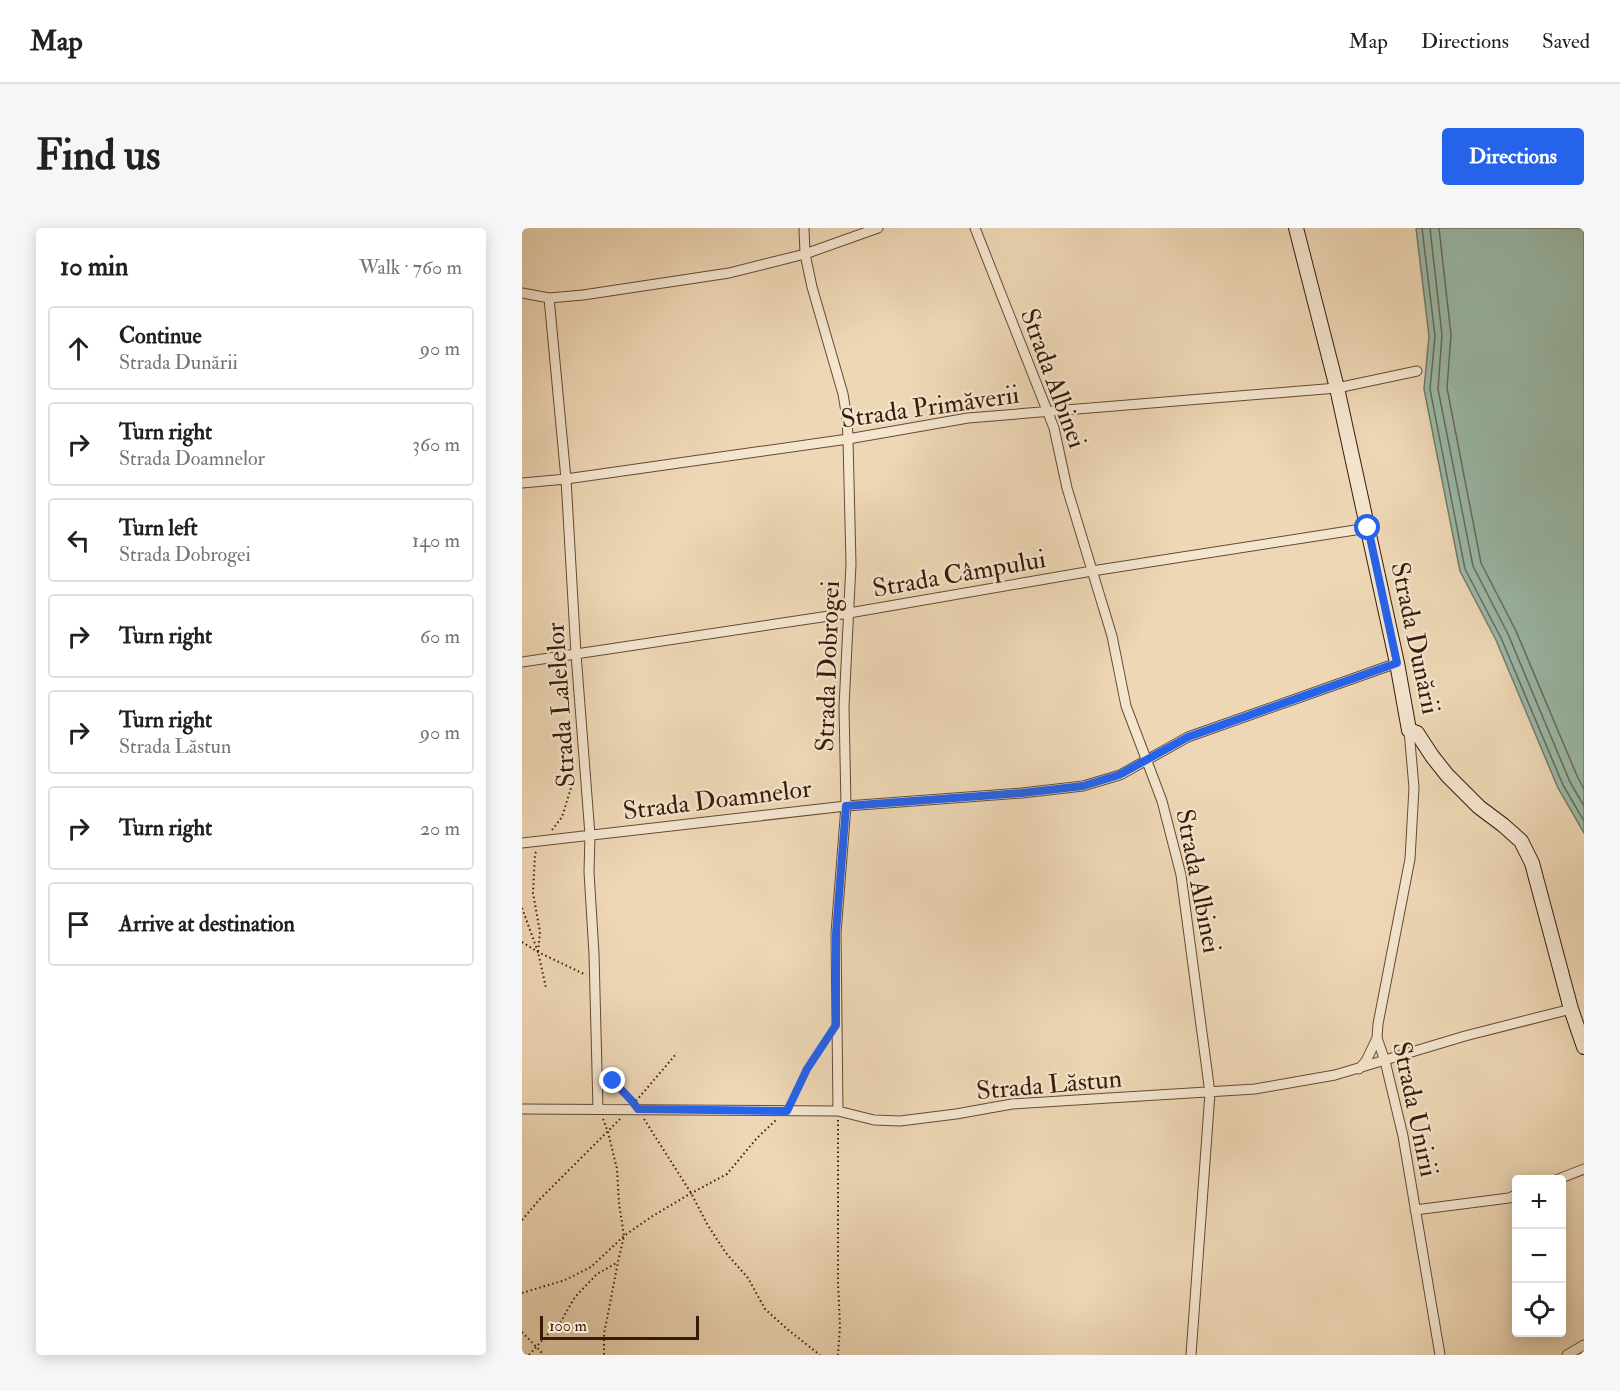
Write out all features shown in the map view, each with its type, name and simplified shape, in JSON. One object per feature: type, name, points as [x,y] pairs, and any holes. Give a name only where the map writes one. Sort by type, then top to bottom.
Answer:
[{"type":"main road","name":"Strada Dunării","points":[[1296,228],[1368,528],[1409,730],[1417,733],[1447,775],[1479,807],[1521,841],[1532,863],[1571,1009],[1584,1047]]},
{"type":"street","name":"Strada Dobrogei","points":[[804,228],[805,254],[812,287],[843,394],[848,439],[851,564],[844,708],[846,806],[836,933],[838,1111]]},
{"type":"street","points":[[522,293],[549,298],[583,296],[729,273],[805,254],[878,228]]},
{"type":"street","name":"Strada Albinei","points":[[975,228],[1054,428],[1067,488],[1112,636],[1126,706],[1162,801],[1181,875],[1210,1093],[1191,1355]]},
{"type":"street","name":"Strada Lalelelor","points":[[549,298],[566,479],[590,836],[589,872],[595,980],[598,1109]]},
{"type":"street","name":"Strada Primăverii","points":[[522,483],[566,479],[848,439],[968,418],[1336,388],[1417,371]]},
{"type":"street","name":"Strada Câmpului","points":[[522,662],[849,613],[1092,571],[1368,528]]},
{"type":"street","name":"Strada Doamnelor","points":[[522,843],[846,806],[1022,793],[1083,786],[1119,775],[1188,737],[1397,663]]},
{"type":"street","name":"Strada Unirii","points":[[1409,730],[1414,788],[1410,859],[1377,1038],[1385,1061],[1402,1136],[1440,1355]]},
{"type":"street","name":"Strada Lăstun","points":[[522,1109],[838,1111],[874,1120],[900,1121],[1011,1104],[1255,1089],[1359,1069],[1465,1036],[1571,1009]]},
{"type":"street","points":[[1359,1069],[1366,1061],[1377,1038]]},
{"type":"street","points":[[1566,1175],[1584,1169]]},
{"type":"street","points":[[1415,1210],[1512,1197]]},
{"type":"street","points":[[1567,1355],[1584,1345]]},
{"type":"path","points":[[522,908],[538,952],[546,988]]},
{"type":"path","points":[[522,942],[595,980]]},
{"type":"path","points":[[522,1293],[565,1280],[591,1268],[624,1236],[651,1217],[727,1174],[757,1138],[787,1111],[807,1069],[836,1025]]},
{"type":"path","points":[[597,1070],[613,1081],[634,1103],[676,1053]]},
{"type":"path","points":[[598,1109],[608,1132],[617,1169],[624,1236],[604,1334],[604,1355]]},
{"type":"path","points":[[522,1220],[539,1200],[633,1109],[691,1193],[726,1253],[748,1278],[765,1309],[820,1355]]},
{"type":"path","points":[[838,1111],[840,1326],[838,1355]]},
{"type":"path","points":[[529,1355],[560,1323],[575,1297],[597,1274],[618,1262]]},
{"type":"path","points":[[522,1332],[544,1355]]},
{"type":"water","points":[[1416,228],[1584,228],[1584,833],[1558,788],[1496,640],[1460,571],[1424,389],[1429,336]]},
{"type":"route","points":[[613,1081],[638,1109],[787,1111],[807,1069],[836,1025],[836,933],[846,806],[1022,793],[1083,786],[1119,775],[1188,737],[1397,663],[1368,528]]}]
